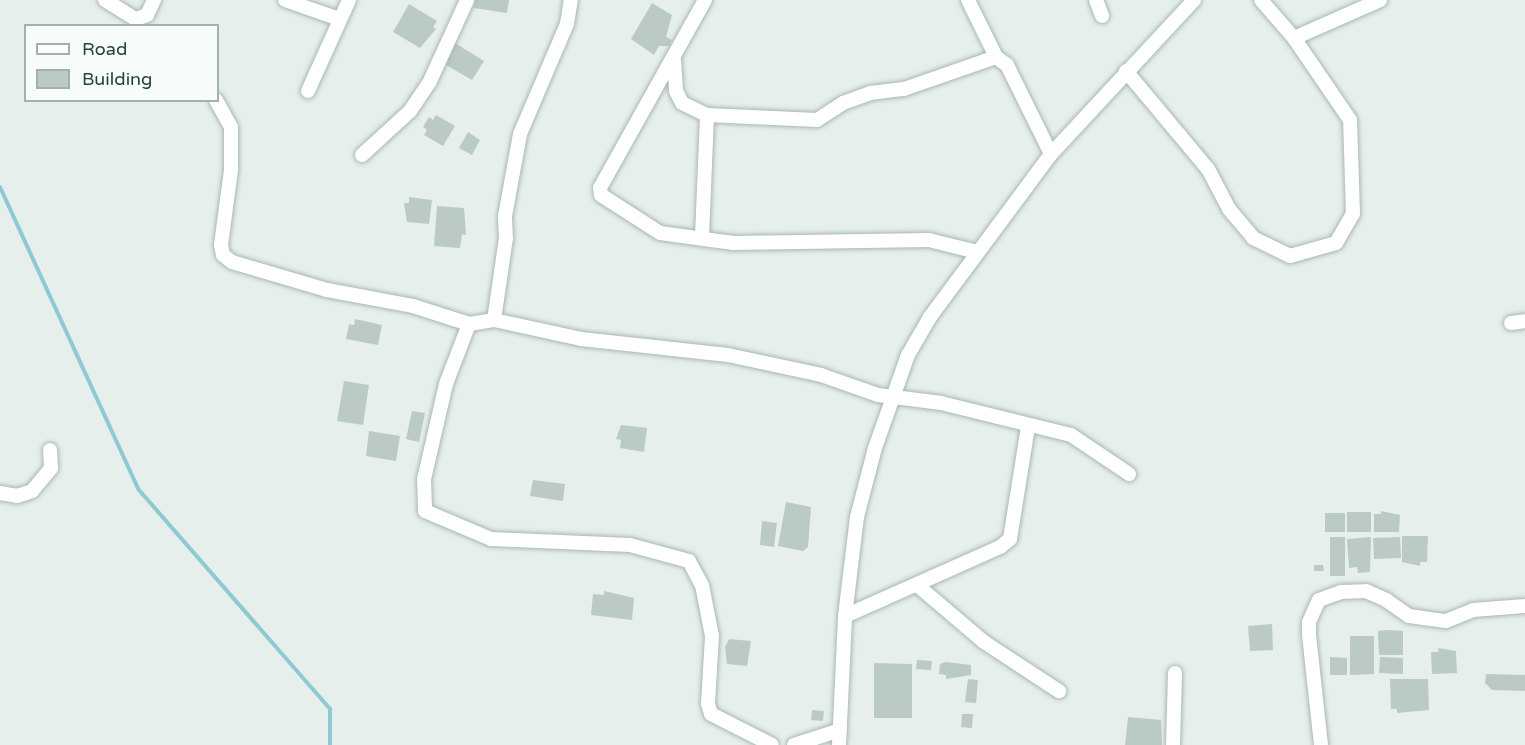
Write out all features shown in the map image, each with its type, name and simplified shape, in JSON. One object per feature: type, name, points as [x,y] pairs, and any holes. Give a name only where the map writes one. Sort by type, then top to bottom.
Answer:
[{"type":"street","points":[[105,0],[138,22],[147,15],[154,0]]},
{"type":"street","points":[[285,0],[339,19]]},
{"type":"street","points":[[308,91],[349,0]]},
{"type":"street","points":[[362,155],[410,111],[430,81],[467,0]]},
{"type":"street","points":[[494,320],[506,238],[505,216],[520,134],[567,24],[571,0]]},
{"type":"street","points":[[705,0],[600,188],[601,195],[660,232],[702,236],[733,243],[929,240],[977,252]]},
{"type":"street","points":[[968,0],[996,57],[1007,65],[1051,154]]},
{"type":"street","points":[[1096,0],[1102,16]]},
{"type":"street","points":[[839,745],[844,616],[858,517],[891,396],[908,355],[930,316],[1051,154],[1194,0]]},
{"type":"street","points":[[1126,71],[1208,169],[1228,209],[1253,238],[1290,256],[1307,254],[1336,243],[1353,214],[1354,130],[1344,110],[1294,38],[1261,0]]},
{"type":"street","points":[[1294,38],[1380,0]]},
{"type":"street","points":[[675,55],[675,85],[682,103],[707,115],[817,120],[843,103],[870,93],[904,89],[996,57]]},
{"type":"street","points":[[217,102],[231,127],[223,255],[232,262],[327,290],[413,306],[469,324],[494,320],[640,348],[676,348],[774,364],[821,375],[878,395],[941,403],[1071,435],[1129,474]]},
{"type":"street","points":[[702,236],[707,115]]},
{"type":"street","points":[[469,324],[441,405],[424,479],[425,511],[490,539],[630,545],[689,561],[702,585],[712,636],[708,704],[711,714],[772,745]]},
{"type":"street","points":[[844,616],[917,585],[1010,539],[1028,426]]},
{"type":"street","points":[[0,493],[17,496],[32,491],[51,468],[50,450]]},
{"type":"street","points":[[917,585],[984,642],[1059,691]]},
{"type":"street","points":[[1320,745],[1309,634],[1313,608],[1319,600],[1341,592],[1366,591],[1386,600],[1409,616],[1446,621],[1473,610],[1525,606]]},
{"type":"street","points":[[1173,745],[1175,673]]},
{"type":"street","points":[[794,745],[840,729]]},
{"type":"building","points":[[475,0],[509,0],[507,13],[474,8]]},
{"type":"building","points":[[652,3],[672,15],[666,37],[672,40],[669,46],[659,46],[654,55],[631,39]]},
{"type":"building","points":[[409,4],[437,21],[433,27],[436,29],[420,48],[393,32]]},
{"type":"building","points":[[455,43],[484,61],[472,80],[446,65]]},
{"type":"building","points":[[436,115],[455,126],[443,146],[424,135],[427,130],[423,127],[429,117],[433,120]]},
{"type":"building","points":[[468,132],[480,140],[472,155],[459,148]]},
{"type":"building","points":[[409,197],[432,200],[429,224],[407,222],[404,203],[409,203]]},
{"type":"building","points":[[437,206],[464,208],[466,235],[462,234],[460,248],[434,246]]},
{"type":"building","points":[[355,319],[382,325],[378,345],[346,339],[349,324],[354,325]]},
{"type":"building","points":[[344,381],[369,385],[363,425],[337,421]]},
{"type":"building","points":[[412,411],[425,413],[419,442],[406,439]]},
{"type":"building","points":[[621,425],[647,428],[644,452],[620,448],[621,440],[616,439]]},
{"type":"building","points":[[369,431],[400,436],[396,461],[366,456]]},
{"type":"building","points":[[533,480],[565,484],[563,501],[530,496]]},
{"type":"building","points":[[786,502],[811,507],[808,547],[803,551],[778,546]]},
{"type":"building","points":[[1381,511],[1400,515],[1399,532],[1374,532],[1374,514],[1381,514]]},
{"type":"building","points":[[1347,512],[1371,512],[1371,532],[1347,532]]},
{"type":"building","points":[[1325,513],[1345,513],[1345,532],[1325,532]]},
{"type":"building","points":[[762,521],[777,523],[774,547],[760,545]]},
{"type":"building","points":[[1402,536],[1428,536],[1427,562],[1420,562],[1420,566],[1402,562]]},
{"type":"building","points":[[1330,537],[1345,537],[1345,576],[1330,576]]},
{"type":"building","points":[[1371,537],[1370,572],[1358,573],[1357,567],[1349,568],[1347,539]]},
{"type":"building","points":[[1400,537],[1401,558],[1374,559],[1373,538]]},
{"type":"building","points":[[1314,565],[1323,565],[1324,571],[1314,571]]},
{"type":"building","points":[[604,591],[634,598],[632,620],[591,615],[593,594],[604,595]]},
{"type":"building","points":[[1272,624],[1273,650],[1250,651],[1248,626]]},
{"type":"building","points":[[1378,631],[1403,631],[1403,655],[1379,655]]},
{"type":"building","points":[[1350,636],[1374,636],[1374,674],[1350,675]]},
{"type":"building","points":[[729,639],[751,641],[747,666],[727,664],[725,647]]},
{"type":"building","points":[[1438,648],[1456,651],[1457,673],[1432,674],[1431,652],[1439,652]]},
{"type":"building","points":[[1330,657],[1347,658],[1347,675],[1330,675]]},
{"type":"building","points":[[1380,657],[1403,658],[1403,674],[1379,673]]},
{"type":"building","points":[[917,660],[932,661],[931,670],[916,669]]},
{"type":"building","points":[[946,662],[971,665],[971,675],[946,679],[946,675],[939,674],[940,664]]},
{"type":"building","points":[[874,663],[912,664],[912,718],[874,718]]},
{"type":"building","points":[[1486,674],[1525,675],[1525,691],[1492,690],[1485,683]]},
{"type":"building","points":[[968,679],[978,680],[976,703],[965,702]]},
{"type":"building","points":[[1390,679],[1428,679],[1429,710],[1397,713],[1397,709],[1391,709]]},
{"type":"building","points":[[812,710],[824,711],[823,721],[811,720]]},
{"type":"building","points":[[962,714],[973,714],[972,728],[961,727]]},
{"type":"building","points":[[1128,717],[1161,720],[1162,745],[1125,745]]},
{"type":"waterway","points":[[0,187],[139,490],[330,709],[330,745]]}]
